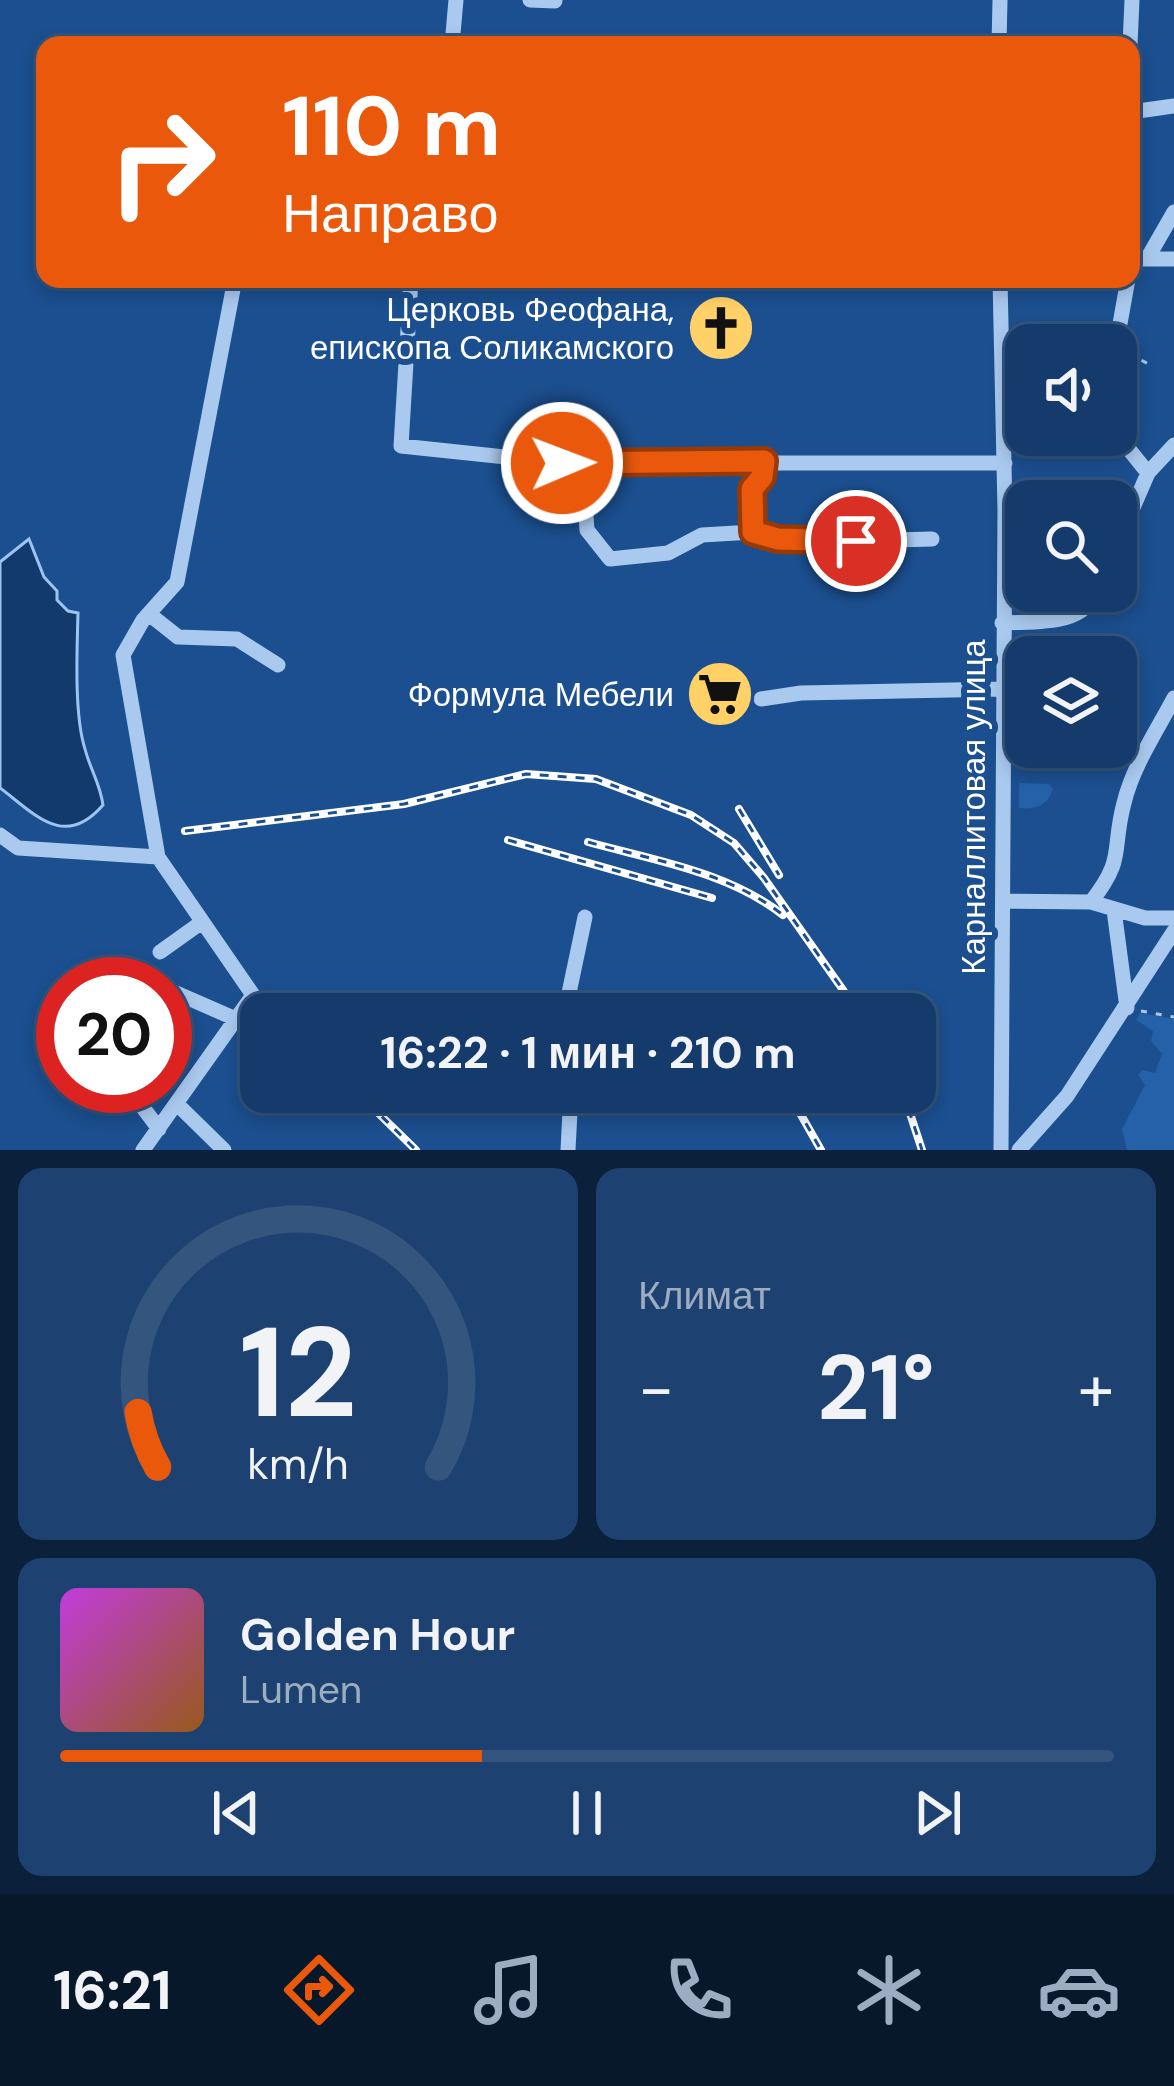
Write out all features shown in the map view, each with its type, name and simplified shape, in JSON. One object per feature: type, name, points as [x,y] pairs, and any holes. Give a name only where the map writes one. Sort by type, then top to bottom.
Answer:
[{"type":"street","points":[[453,36],[456,0]]},
{"type":"street","points":[[530,0],[554,1]]},
{"type":"street","points":[[1000,0],[1000,36]]},
{"type":"street","points":[[1130,36],[1132,0]]},
{"type":"street","points":[[1140,111],[1174,106]]},
{"type":"street","points":[[1140,258],[1174,212]]},
{"type":"street","points":[[1140,259],[1174,259]]},
{"type":"street","points":[[192,1082],[253,995],[158,857],[123,655],[177,582],[234,288]]},
{"type":"street","points":[[410,288],[401,446],[562,463],[1005,463]]},
{"type":"street","name":"Карналлитовая улица","points":[[1000,288],[1005,463],[1001,1150]]},
{"type":"street","points":[[1120,324],[1126,288]]},
{"type":"street","points":[[1137,499],[1148,473],[1174,445]]},
{"type":"street","points":[[1134,456],[1148,473]]},
{"type":"street","points":[[753,532],[752,489],[762,477],[764,461]]},
{"type":"street","points":[[584,486],[587,530],[610,559],[668,553],[702,535],[753,532],[818,542],[932,539]]},
{"type":"street","points":[[1002,623],[1067,619],[1080,612]]},
{"type":"street","points":[[149,614],[178,637],[237,639],[278,665]]},
{"type":"street","points":[[761,699],[801,693],[1002,689]]},
{"type":"street","points":[[1090,902],[1112,876],[1133,775],[1174,698]]},
{"type":"street","points":[[0,835],[18,848],[158,857]]},
{"type":"street","points":[[1003,901],[1090,902],[1145,918],[1174,918]]},
{"type":"street","points":[[1114,910],[1127,1008]]},
{"type":"street","points":[[568,993],[585,917]]},
{"type":"street","points":[[160,952],[202,922]]},
{"type":"street","points":[[1019,1150],[1067,1096],[1174,931]]},
{"type":"street","points":[[192,1000],[236,1019]]},
{"type":"street","points":[[147,1113],[159,1129]]},
{"type":"street","points":[[143,1150],[171,1113]]},
{"type":"street","points":[[186,1113],[224,1150]]},
{"type":"street","points":[[568,1150],[570,1113]]},
{"type":"path","points":[[1137,358],[1149,364]]},
{"type":"path","points":[[1127,1008],[1174,1017]]},
{"type":"shaded area","points":[[29,539],[44,577],[57,591],[57,600],[78,613],[79,719],[103,805],[75,825],[50,823],[0,788],[0,562]]},
{"type":"shaded area","points":[[1019,783],[1049,784],[1053,789],[1040,805],[1019,808]]},
{"type":"shaded area","points":[[1140,1013],[1174,1019],[1174,1150],[1127,1150],[1122,1129],[1145,1085],[1138,1075],[1142,1070],[1155,1073],[1162,1054],[1151,1041],[1153,1031],[1136,1020]]},
{"type":"railway","points":[[185,831],[404,804],[526,774],[596,779],[691,815],[734,843],[845,993]]},
{"type":"railway","points":[[739,809],[779,875]]},
{"type":"railway","points":[[508,840],[712,898]]},
{"type":"railway","points":[[588,842],[715,878],[783,915]]},
{"type":"railway","points":[[378,1113],[416,1150]]},
{"type":"railway","points":[[800,1113],[821,1150]]},
{"type":"railway","points":[[910,1113],[922,1150]]},
{"type":"place","name":"Церковь Феофана, епископа Соликамского","points":[[721,328]]},
{"type":"place","name":"Формула Мебели","points":[[720,694]]},
{"type":"route","points":[[562,463],[764,461],[762,477],[752,489],[753,532],[778,539],[856,541]]}]
